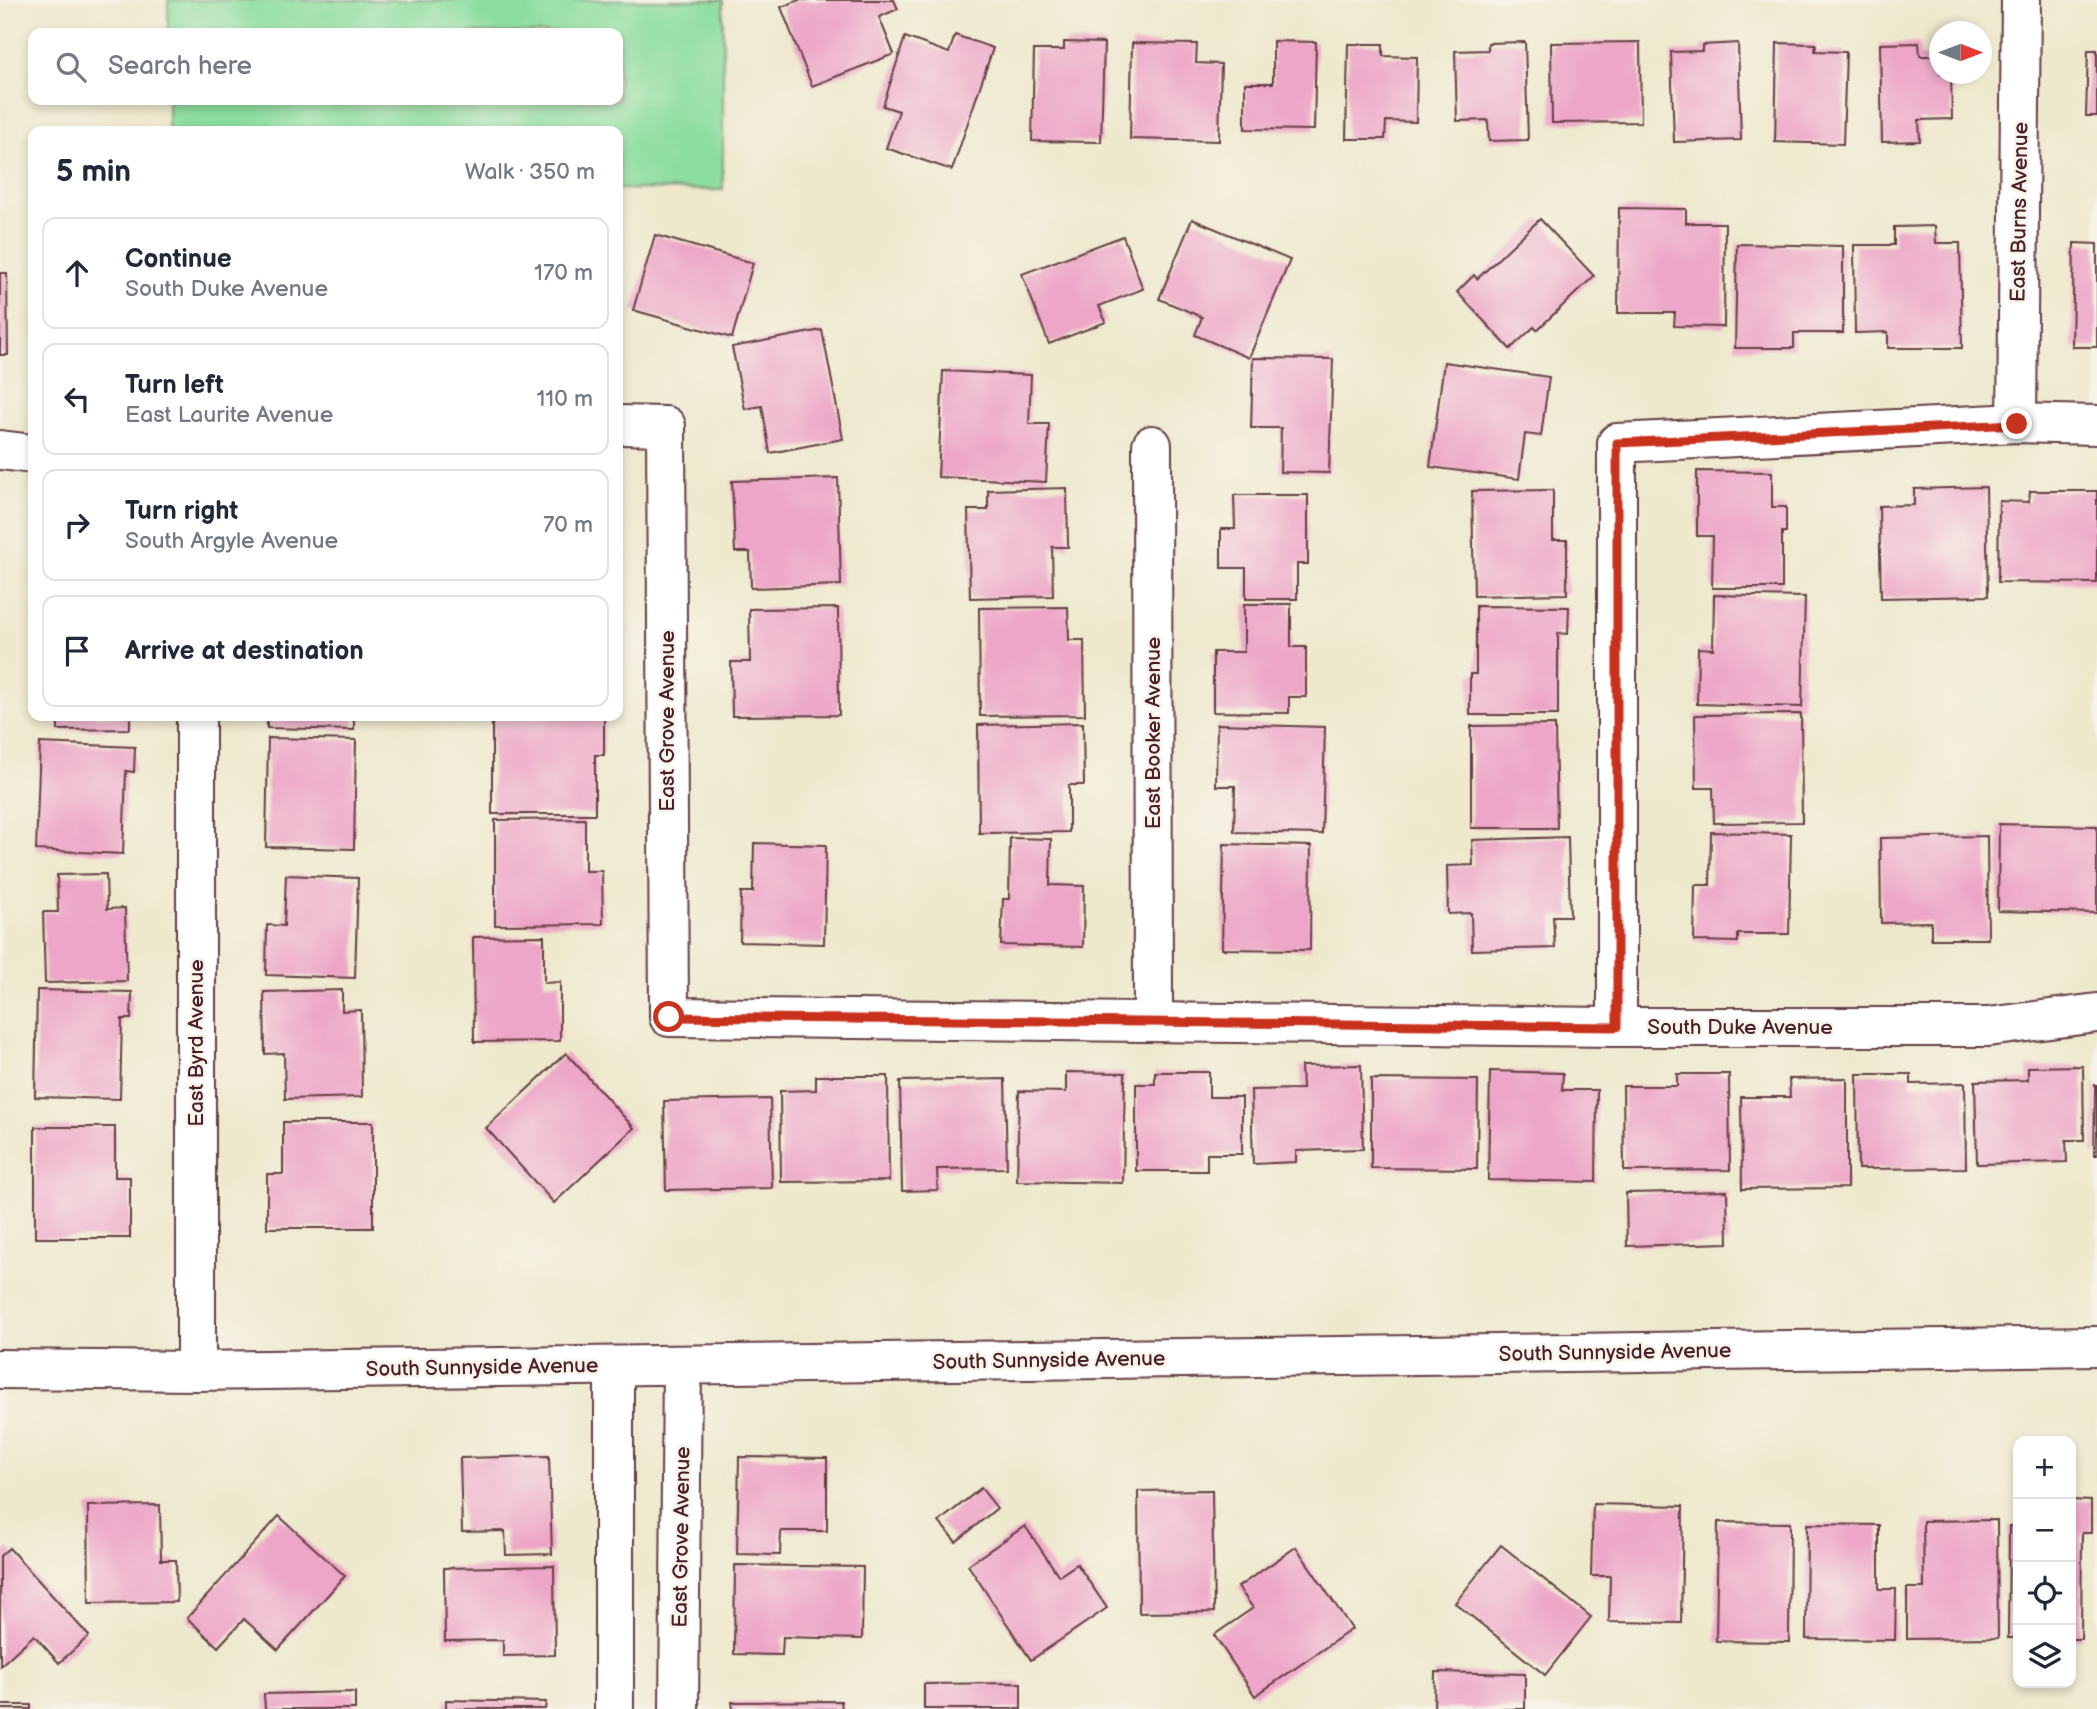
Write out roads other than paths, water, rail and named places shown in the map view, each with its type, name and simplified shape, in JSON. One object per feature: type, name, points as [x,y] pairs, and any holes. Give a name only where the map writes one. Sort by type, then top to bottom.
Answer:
[{"type":"street","name":"East Burns Avenue","points":[[2017,424],[2021,0]]},
{"type":"street","points":[[1617,1027],[1617,443],[2017,424],[2097,425]]},
{"type":"street","name":"East Grove Avenue","points":[[623,425],[666,426],[669,1017]]},
{"type":"street","name":"East Booker Avenue","points":[[1152,445],[1153,1021]]},
{"type":"street","points":[[0,450],[28,453]]},
{"type":"street","name":"East Byrd Avenue","points":[[196,721],[196,1371]]},
{"type":"street","name":"South Duke Avenue","points":[[669,1017],[1617,1027],[1988,1027],[2097,1013]]},
{"type":"street","name":"South Sunnyside Avenue","points":[[0,1369],[196,1371],[2097,1346]]},
{"type":"street","name":"East Grove Avenue","points":[[679,1709],[682,1365]]},
{"type":"street","points":[[614,1366],[614,1709]]}]
